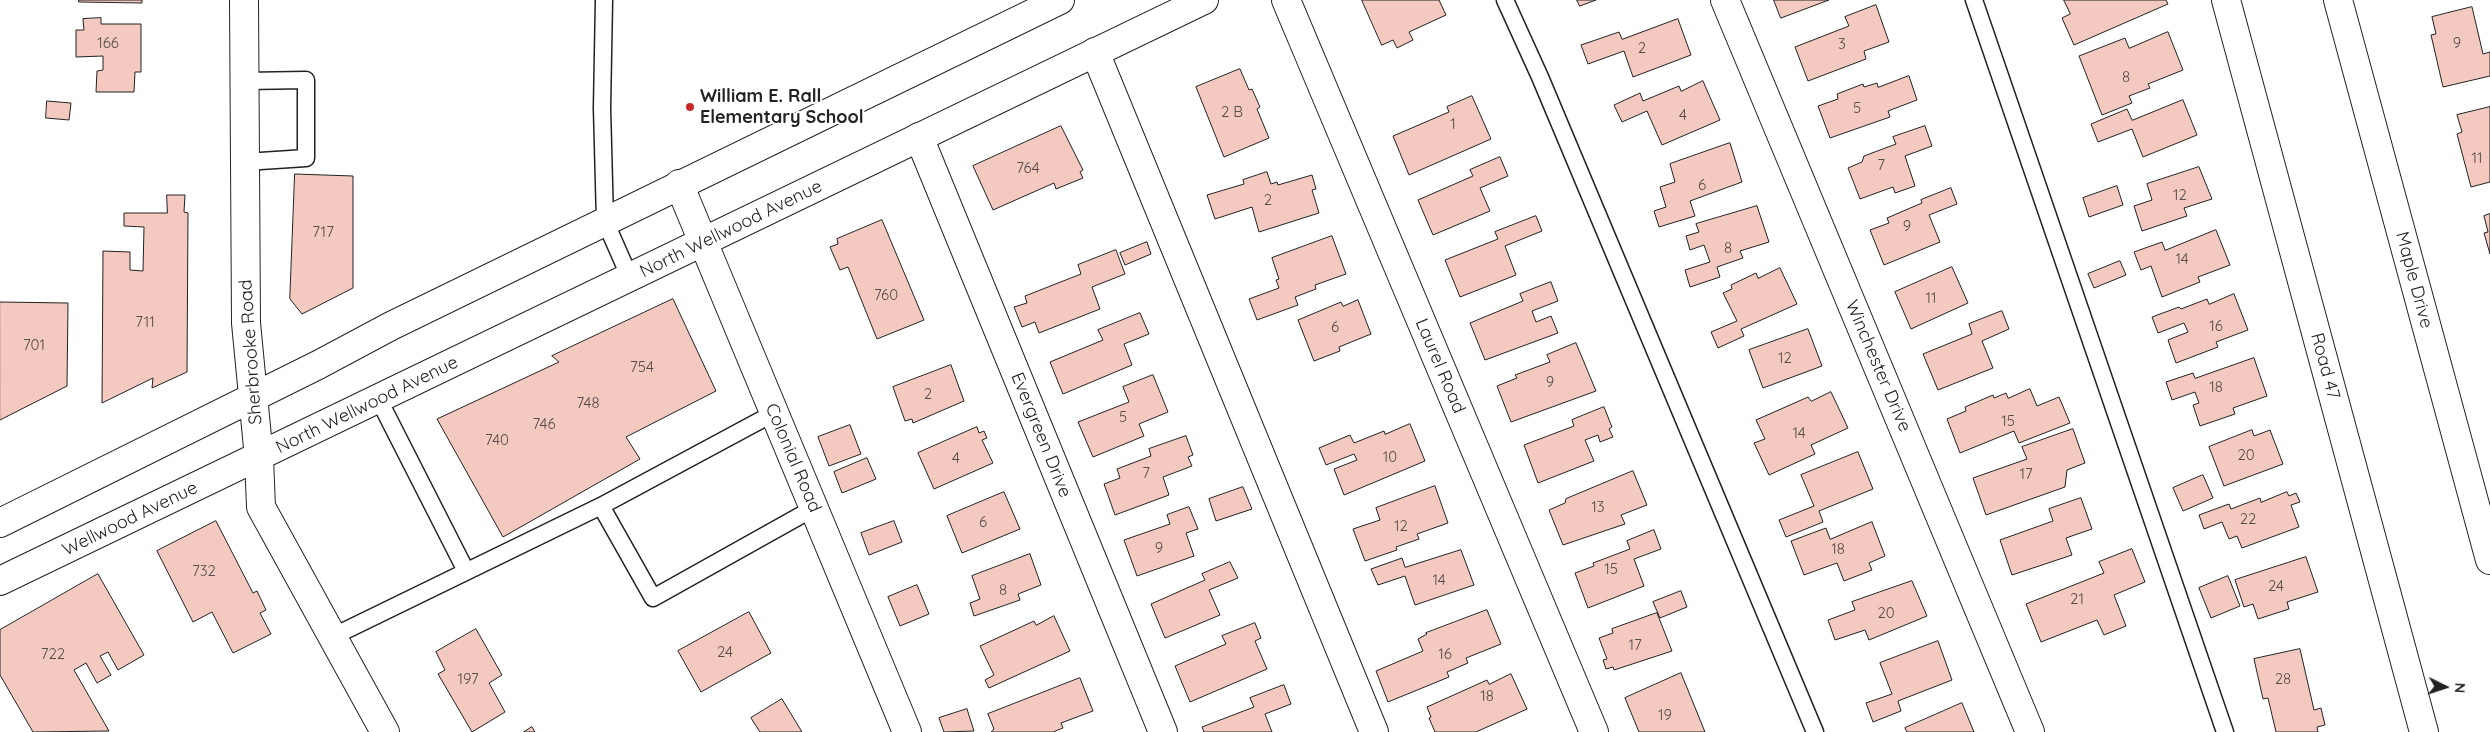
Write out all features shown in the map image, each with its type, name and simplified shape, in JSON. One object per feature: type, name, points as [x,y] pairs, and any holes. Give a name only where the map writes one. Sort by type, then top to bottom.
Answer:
[{"type":"street","name":"Sherbrooke Road","points":[[244,0],[246,323],[259,458],[260,507],[385,732]]},
{"type":"street","points":[[0,523],[391,326],[1059,0]]},
{"type":"street","name":"North Wellwood Avenue","points":[[259,458],[378,398],[1204,0]]},
{"type":"street","name":"Laurel Road","points":[[1286,0],[1594,732]]},
{"type":"street","name":"Winchester Drive","points":[[1725,0],[2030,732]]},
{"type":"street","name":"Road 47","points":[[2226,0],[2424,732]]},
{"type":"street","name":"Maple Drive","points":[[2338,0],[2490,560]]},
{"type":"street","points":[[1095,52],[1374,732]]},
{"type":"street","name":"Evergreen Drive","points":[[919,137],[1164,732]]},
{"type":"street","name":"Colonial Road","points":[[679,184],[907,732]]},
{"type":"street","name":"Wellwood Avenue","points":[[0,581],[259,458]]},
{"type":"lane","points":[[604,0],[602,108],[605,221],[630,278]]},
{"type":"lane","points":[[1505,0],[1540,77],[1815,732]]},
{"type":"lane","points":[[1974,0],[2225,732]]},
{"type":"lane","points":[[244,81],[306,80],[306,158],[245,162]]},
{"type":"lane","points":[[378,398],[466,571]]},
{"type":"lane","points":[[332,637],[601,506],[774,413]]},
{"type":"lane","points":[[601,506],[654,598],[814,508]]},
{"type":"building","points":[[79,0],[142,0],[142,3],[79,2]]},
{"type":"building","points":[[1362,0],[1439,0],[1446,15],[1409,32],[1413,40],[1397,48],[1393,40],[1382,45]]},
{"type":"building","points":[[1577,0],[1596,0],[1580,6]]},
{"type":"building","points":[[1774,0],[1829,0],[1781,18]]},
{"type":"building","points":[[2064,0],[2166,0],[2168,4],[2074,45],[2062,18],[2070,14]]},
{"type":"building","points":[[1876,5],[1889,42],[1864,51],[1866,59],[1808,81],[1795,47],[1849,26],[1845,17]]},
{"type":"building","points":[[2472,7],[2483,54],[2490,52],[2490,76],[2443,87],[2431,35],[2436,34],[2432,17]]},
{"type":"building","points":[[101,18],[101,24],[141,24],[141,72],[135,72],[134,92],[96,92],[97,71],[103,70],[103,56],[76,57],[76,30],[84,30],[83,19]]},
{"type":"building","points":[[1678,19],[1691,55],[1633,77],[1624,51],[1588,64],[1581,45],[1619,32],[1622,39]]},
{"type":"building","points":[[2168,32],[2183,70],[2148,84],[2150,88],[2129,96],[2132,103],[2102,115],[2079,56],[2125,38],[2129,48]]},
{"type":"building","points":[[1240,69],[1249,90],[1252,89],[1260,107],[1257,109],[1269,138],[1224,157],[1196,87]]},
{"type":"building","points":[[1909,76],[1917,100],[1888,111],[1890,117],[1830,138],[1818,106],[1838,99],[1837,94],[1863,84],[1864,87],[1877,83],[1878,87]]},
{"type":"building","points":[[1703,81],[1720,120],[1662,145],[1647,111],[1622,122],[1614,105],[1640,93],[1643,101],[1679,86],[1681,91]]},
{"type":"building","points":[[1472,96],[1491,139],[1409,175],[1393,136],[1449,112],[1447,107]]},
{"type":"building","points":[[2183,100],[2197,135],[2143,157],[2132,129],[2098,142],[2091,124],[2127,109],[2132,120]]},
{"type":"building","points":[[47,101],[71,103],[69,120],[46,118]]},
{"type":"building","points":[[2490,107],[2490,182],[2471,187],[2457,134],[2462,132],[2457,115]]},
{"type":"building","points":[[1061,126],[1083,170],[1080,172],[1083,178],[1056,189],[1054,183],[993,210],[973,166]]},
{"type":"building","points":[[1925,126],[1932,146],[1905,156],[1915,186],[1895,193],[1893,187],[1860,199],[1848,168],[1862,162],[1864,156],[1896,144],[1893,137]]},
{"type":"building","points":[[1730,143],[1742,182],[1690,201],[1695,216],[1659,227],[1654,211],[1666,207],[1660,187],[1675,182],[1670,164]]},
{"type":"building","points":[[1500,157],[1508,176],[1480,188],[1490,211],[1433,235],[1418,200],[1473,176],[1470,170]]},
{"type":"building","points":[[2199,167],[2212,199],[2184,208],[2187,216],[2142,231],[2134,206],[2152,200],[2147,184]]},
{"type":"building","points":[[1267,172],[1271,184],[1277,182],[1278,185],[1312,175],[1316,189],[1312,190],[1319,213],[1259,232],[1252,207],[1215,219],[1207,195],[1244,184],[1243,180]]},
{"type":"building","points":[[295,174],[353,176],[353,288],[302,314],[290,299]]},
{"type":"building","points":[[2117,186],[2123,205],[2089,217],[2083,198]]},
{"type":"building","points":[[1951,188],[1957,204],[1929,215],[1940,242],[1884,265],[1870,230],[1889,223],[1887,218],[1922,203],[1921,200]]},
{"type":"building","points":[[167,195],[185,195],[184,212],[188,213],[187,372],[152,388],[153,378],[102,403],[103,251],[130,252],[130,270],[143,271],[144,227],[124,226],[124,213],[167,213]]},
{"type":"building","points":[[1757,206],[1769,242],[1740,251],[1743,258],[1717,267],[1720,277],[1690,287],[1685,270],[1710,262],[1704,245],[1690,250],[1686,236],[1699,232],[1696,224]]},
{"type":"building","points":[[2490,214],[2490,254],[2484,233],[2488,232],[2484,216]]},
{"type":"building","points":[[1536,216],[1542,231],[1505,246],[1516,275],[1460,297],[1445,260],[1498,239],[1495,232]]},
{"type":"building","points":[[882,220],[924,320],[877,339],[848,267],[840,270],[830,247],[838,244],[837,239]]},
{"type":"building","points":[[2216,230],[2230,265],[2198,277],[2200,282],[2162,297],[2151,266],[2141,270],[2134,252],[2162,242],[2165,250]]},
{"type":"building","points":[[1332,236],[1346,274],[1315,285],[1316,289],[1295,297],[1298,305],[1257,320],[1249,299],[1279,288],[1276,280],[1279,279],[1272,258]]},
{"type":"building","points":[[1147,242],[1151,254],[1125,265],[1120,253]]},
{"type":"building","points":[[1116,250],[1125,274],[1092,287],[1100,309],[1039,333],[1035,322],[1022,327],[1014,307],[1027,303],[1025,296],[1081,274],[1078,265]]},
{"type":"building","points":[[2120,261],[2126,275],[2094,288],[2088,274]]},
{"type":"building","points":[[1952,267],[1968,303],[1911,329],[1895,292]]},
{"type":"building","points":[[1780,268],[1797,304],[1741,329],[1744,336],[1718,348],[1711,332],[1737,321],[1723,293],[1732,289],[1731,285],[1756,273],[1758,278]]},
{"type":"building","points":[[1551,282],[1558,301],[1532,311],[1536,322],[1551,316],[1558,333],[1485,360],[1470,323],[1523,301],[1520,294]]},
{"type":"building","points":[[2234,294],[2248,330],[2216,342],[2218,347],[2176,363],[2168,340],[2188,332],[2184,323],[2158,333],[2152,317],[2207,299],[2209,304]]},
{"type":"building","points":[[673,299],[716,391],[626,437],[640,459],[503,537],[437,419],[559,362],[552,356]]},
{"type":"building","points":[[1358,300],[1371,334],[1339,347],[1340,351],[1314,361],[1298,320],[1341,302],[1343,306]]},
{"type":"building","points":[[0,302],[68,303],[67,386],[0,420]]},
{"type":"building","points":[[2002,311],[2009,329],[1982,341],[1993,368],[1938,390],[1923,354],[1972,334],[1969,324]]},
{"type":"building","points":[[1140,313],[1149,334],[1124,344],[1132,365],[1063,394],[1050,362],[1103,340],[1098,330]]},
{"type":"building","points":[[1808,329],[1822,366],[1763,388],[1749,350]]},
{"type":"building","points":[[1576,343],[1596,391],[1511,422],[1497,386],[1517,378],[1515,375],[1550,362],[1547,355]]},
{"type":"building","points":[[2254,358],[2267,396],[2233,408],[2235,414],[2200,426],[2193,405],[2199,403],[2195,392],[2172,400],[2166,382],[2193,373],[2195,378]]},
{"type":"building","points":[[951,365],[964,401],[913,423],[912,419],[905,421],[893,387]]},
{"type":"building","points":[[1153,375],[1168,412],[1139,424],[1144,436],[1093,457],[1078,422],[1129,402],[1123,387]]},
{"type":"building","points":[[2030,389],[2037,406],[2059,397],[2070,423],[2019,443],[2014,431],[1960,453],[1947,419],[1966,411],[1965,407],[1993,395],[1994,398],[2006,393],[2008,398]]},
{"type":"building","points":[[1831,392],[1848,428],[1811,445],[1815,454],[1769,475],[1754,443],[1765,439],[1756,420],[1808,397],[1811,401]]},
{"type":"building","points":[[1604,407],[1612,427],[1609,429],[1613,437],[1600,442],[1598,435],[1585,440],[1594,461],[1538,483],[1524,445],[1574,426],[1572,420]]},
{"type":"building","points":[[1410,424],[1425,461],[1344,495],[1334,469],[1357,460],[1354,454],[1326,465],[1319,448],[1350,435],[1354,443],[1384,431],[1385,434]]},
{"type":"building","points":[[850,425],[861,454],[829,466],[818,437]]},
{"type":"building","points":[[977,427],[979,433],[984,431],[987,438],[982,440],[993,463],[934,489],[918,453]]},
{"type":"building","points":[[2073,429],[2085,463],[2067,470],[2065,487],[1986,515],[1973,478],[2027,459],[2022,447]]},
{"type":"building","points":[[2252,430],[2254,436],[2270,430],[2283,464],[2224,486],[2209,447]]},
{"type":"building","points":[[1186,436],[1193,455],[1188,457],[1192,466],[1163,477],[1169,495],[1115,515],[1104,484],[1120,478],[1117,469],[1151,456],[1149,449]]},
{"type":"building","points":[[1858,452],[1873,489],[1819,511],[1823,522],[1786,537],[1779,520],[1814,506],[1801,475]]},
{"type":"building","points":[[867,458],[876,479],[842,493],[834,472]]},
{"type":"building","points":[[1633,471],[1647,505],[1621,515],[1625,524],[1563,545],[1549,510],[1565,503],[1566,499]]},
{"type":"building","points":[[2203,475],[2213,498],[2183,511],[2173,488]]},
{"type":"building","points":[[1435,486],[1448,523],[1417,534],[1419,539],[1396,547],[1397,550],[1365,561],[1353,529],[1380,520],[1376,508]]},
{"type":"building","points":[[1243,487],[1252,509],[1216,521],[1209,499]]},
{"type":"building","points":[[1004,492],[1020,529],[962,553],[947,516]]},
{"type":"building","points":[[2287,492],[2289,496],[2296,493],[2300,502],[2291,505],[2299,527],[2242,548],[2237,536],[2229,539],[2222,522],[2204,529],[2199,515],[2229,504],[2231,509],[2260,498],[2261,502]]},
{"type":"building","points":[[2081,498],[2092,529],[2066,538],[2072,555],[2012,575],[2000,540],[2053,521],[2049,509]]},
{"type":"building","points":[[1189,507],[1198,529],[1186,533],[1194,556],[1137,576],[1124,540],[1170,524],[1167,515]]},
{"type":"building","points":[[216,521],[253,593],[257,591],[266,610],[260,613],[271,634],[233,653],[212,612],[193,622],[157,551]]},
{"type":"building","points":[[894,521],[902,542],[869,555],[861,533]]},
{"type":"building","points":[[1872,522],[1885,556],[1869,563],[1872,570],[1844,581],[1837,563],[1804,575],[1791,541],[1826,528],[1830,539]]},
{"type":"building","points":[[1654,530],[1661,549],[1634,559],[1644,586],[1588,608],[1575,573],[1594,566],[1593,563],[1630,549],[1627,541]]},
{"type":"building","points":[[2132,549],[2145,582],[2114,595],[2126,626],[2104,635],[2097,620],[2041,642],[2026,604],[2104,573],[2099,562]]},
{"type":"building","points":[[1461,550],[1474,585],[1415,605],[1405,576],[1378,585],[1371,569],[1402,558],[1405,567]]},
{"type":"building","points":[[1030,554],[1041,585],[1018,594],[1020,600],[974,616],[970,603],[980,599],[972,576]]},
{"type":"building","points":[[2306,557],[2318,592],[2287,602],[2289,609],[2258,619],[2253,604],[2244,607],[2235,580]]},
{"type":"building","points":[[1230,562],[1238,578],[1209,590],[1220,615],[1165,638],[1151,604],[1205,580],[1202,574]]},
{"type":"building","points":[[98,574],[144,655],[118,670],[108,652],[100,656],[111,675],[97,683],[86,663],[74,670],[109,731],[33,732],[0,675],[0,630]]},
{"type":"building","points":[[2228,576],[2240,606],[2211,618],[2199,588]]},
{"type":"building","points":[[1912,581],[1927,616],[1869,640],[1865,630],[1835,640],[1828,620],[1855,610],[1852,602]]},
{"type":"building","points":[[917,585],[929,614],[900,626],[888,597]]},
{"type":"building","points":[[1681,591],[1687,607],[1660,618],[1653,602]]},
{"type":"building","points":[[1487,610],[1501,644],[1466,658],[1468,663],[1447,672],[1449,677],[1388,702],[1376,671],[1423,651],[1418,639],[1426,633]]},
{"type":"building","points":[[749,612],[771,653],[701,692],[678,651]]},
{"type":"building","points":[[1657,613],[1672,651],[1614,670],[1613,667],[1606,669],[1603,660],[1607,659],[1599,638],[1613,633],[1612,629]]},
{"type":"building","points":[[1054,616],[1070,651],[989,688],[985,680],[994,675],[980,646],[1034,621],[1036,625]]},
{"type":"building","points":[[1255,623],[1261,638],[1255,641],[1267,669],[1190,702],[1175,666],[1226,644],[1222,636]]},
{"type":"building","points":[[476,629],[502,675],[489,683],[505,712],[472,732],[438,674],[445,670],[436,652]]},
{"type":"building","points":[[1938,641],[1952,680],[1898,701],[1901,711],[1873,722],[1866,703],[1892,694],[1880,663]]},
{"type":"building","points":[[2300,649],[2314,710],[2321,708],[2325,725],[2317,727],[2318,732],[2276,732],[2268,698],[2263,699],[2254,659]]},
{"type":"building","points":[[1681,673],[1705,732],[1639,732],[1625,698]]},
{"type":"building","points":[[1511,674],[1527,709],[1476,732],[1435,732],[1427,707],[1487,680],[1489,684]]},
{"type":"building","points":[[1080,678],[1093,711],[1061,723],[1063,728],[1053,732],[991,732],[994,729],[988,714]]},
{"type":"building","points":[[1284,685],[1291,704],[1265,714],[1272,732],[1204,732],[1202,727],[1254,707],[1250,698]]},
{"type":"building","points":[[782,699],[802,732],[760,732],[751,718]]},
{"type":"building","points":[[1962,703],[1974,732],[1907,732],[1905,728]]},
{"type":"building","points":[[967,709],[974,731],[944,732],[939,718]]},
{"type":"building","points":[[532,727],[535,732],[524,732]]},
{"type":"place","name":"William E. Rall Elementary School","points":[[690,107]]}]
